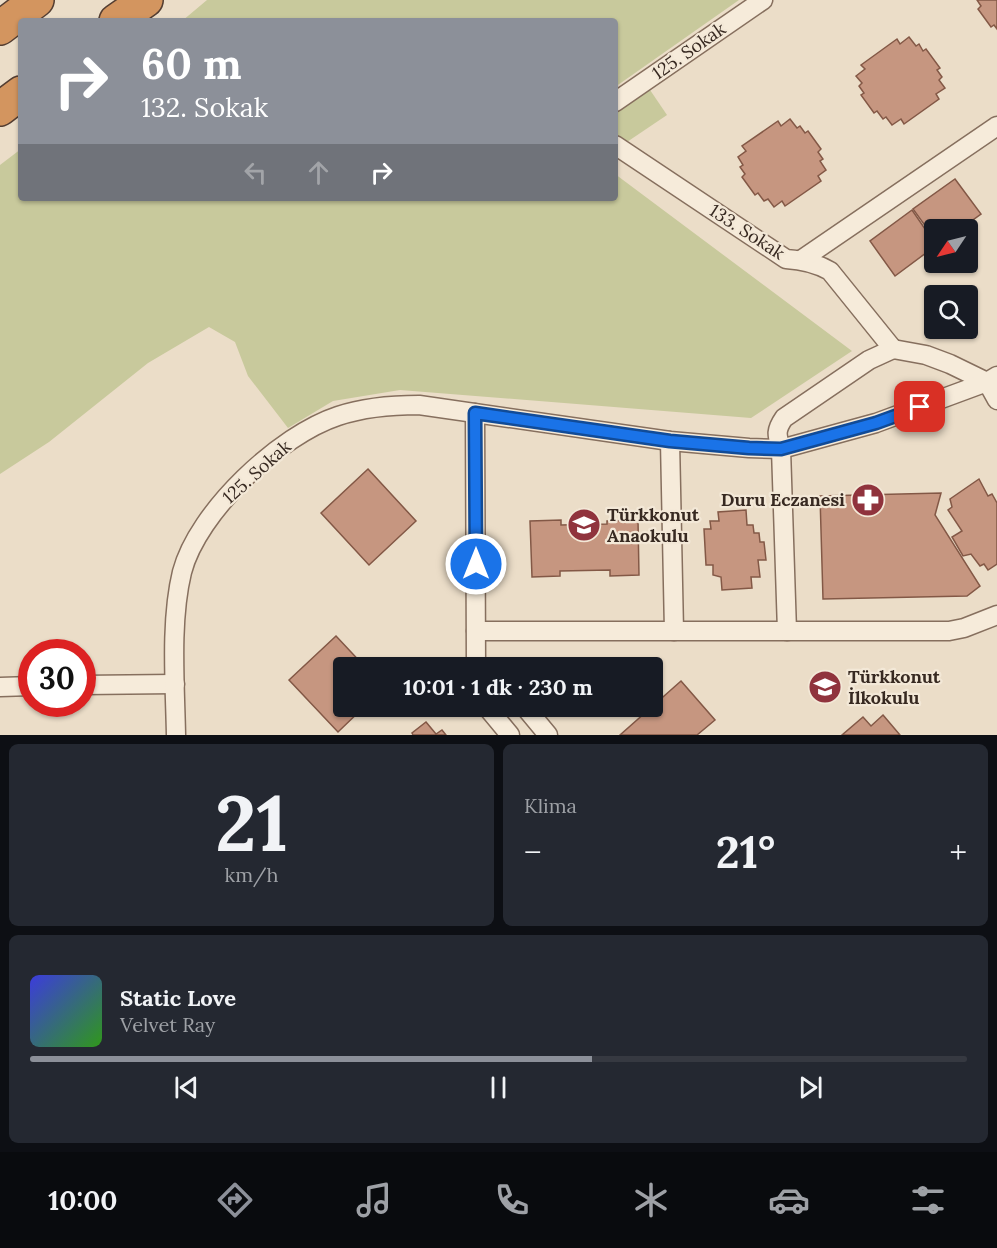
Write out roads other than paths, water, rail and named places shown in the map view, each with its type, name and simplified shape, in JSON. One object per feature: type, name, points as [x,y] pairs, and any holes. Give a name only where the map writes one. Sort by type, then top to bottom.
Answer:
[{"type":"highway","points":[[0,28],[37,0]]},
{"type":"highway","points":[[120,18],[147,0]]},
{"type":"highway","points":[[0,109],[18,95]]},
{"type":"street","name":"125. Sokak","points":[[618,100],[763,0]]},
{"type":"street","points":[[801,260],[997,126]]},
{"type":"street","name":"133. Sokak","points":[[618,148],[786,259],[801,260],[821,266],[830,272],[892,349]]},
{"type":"street","points":[[787,631],[781,449],[777,434],[778,426],[784,418],[869,360],[892,349],[926,355],[992,379],[997,400]]},
{"type":"street","name":"125. Sokak","points":[[176,735],[176,610],[178,589],[186,561],[198,536],[216,508],[232,490],[282,447],[318,424],[366,408],[419,405],[670,441],[781,449],[876,423],[992,379]]},
{"type":"street","points":[[475,413],[476,657]]},
{"type":"street","points":[[670,441],[674,631]]},
{"type":"street","points":[[476,631],[949,631],[964,628],[997,615]]},
{"type":"street","points":[[96,685],[175,684]]},
{"type":"street","points":[[0,687],[18,686]]},
{"type":"street","points":[[495,717],[510,735]]},
{"type":"street","points":[[533,717],[548,735]]},
{"type":"place","name":"Duru Eczanesi","points":[[868,500]]},
{"type":"place","name":"Türkkonut Anaokulu","points":[[584,525]]},
{"type":"place","name":"Türkkonut İlkokulu","points":[[825,687]]}]
